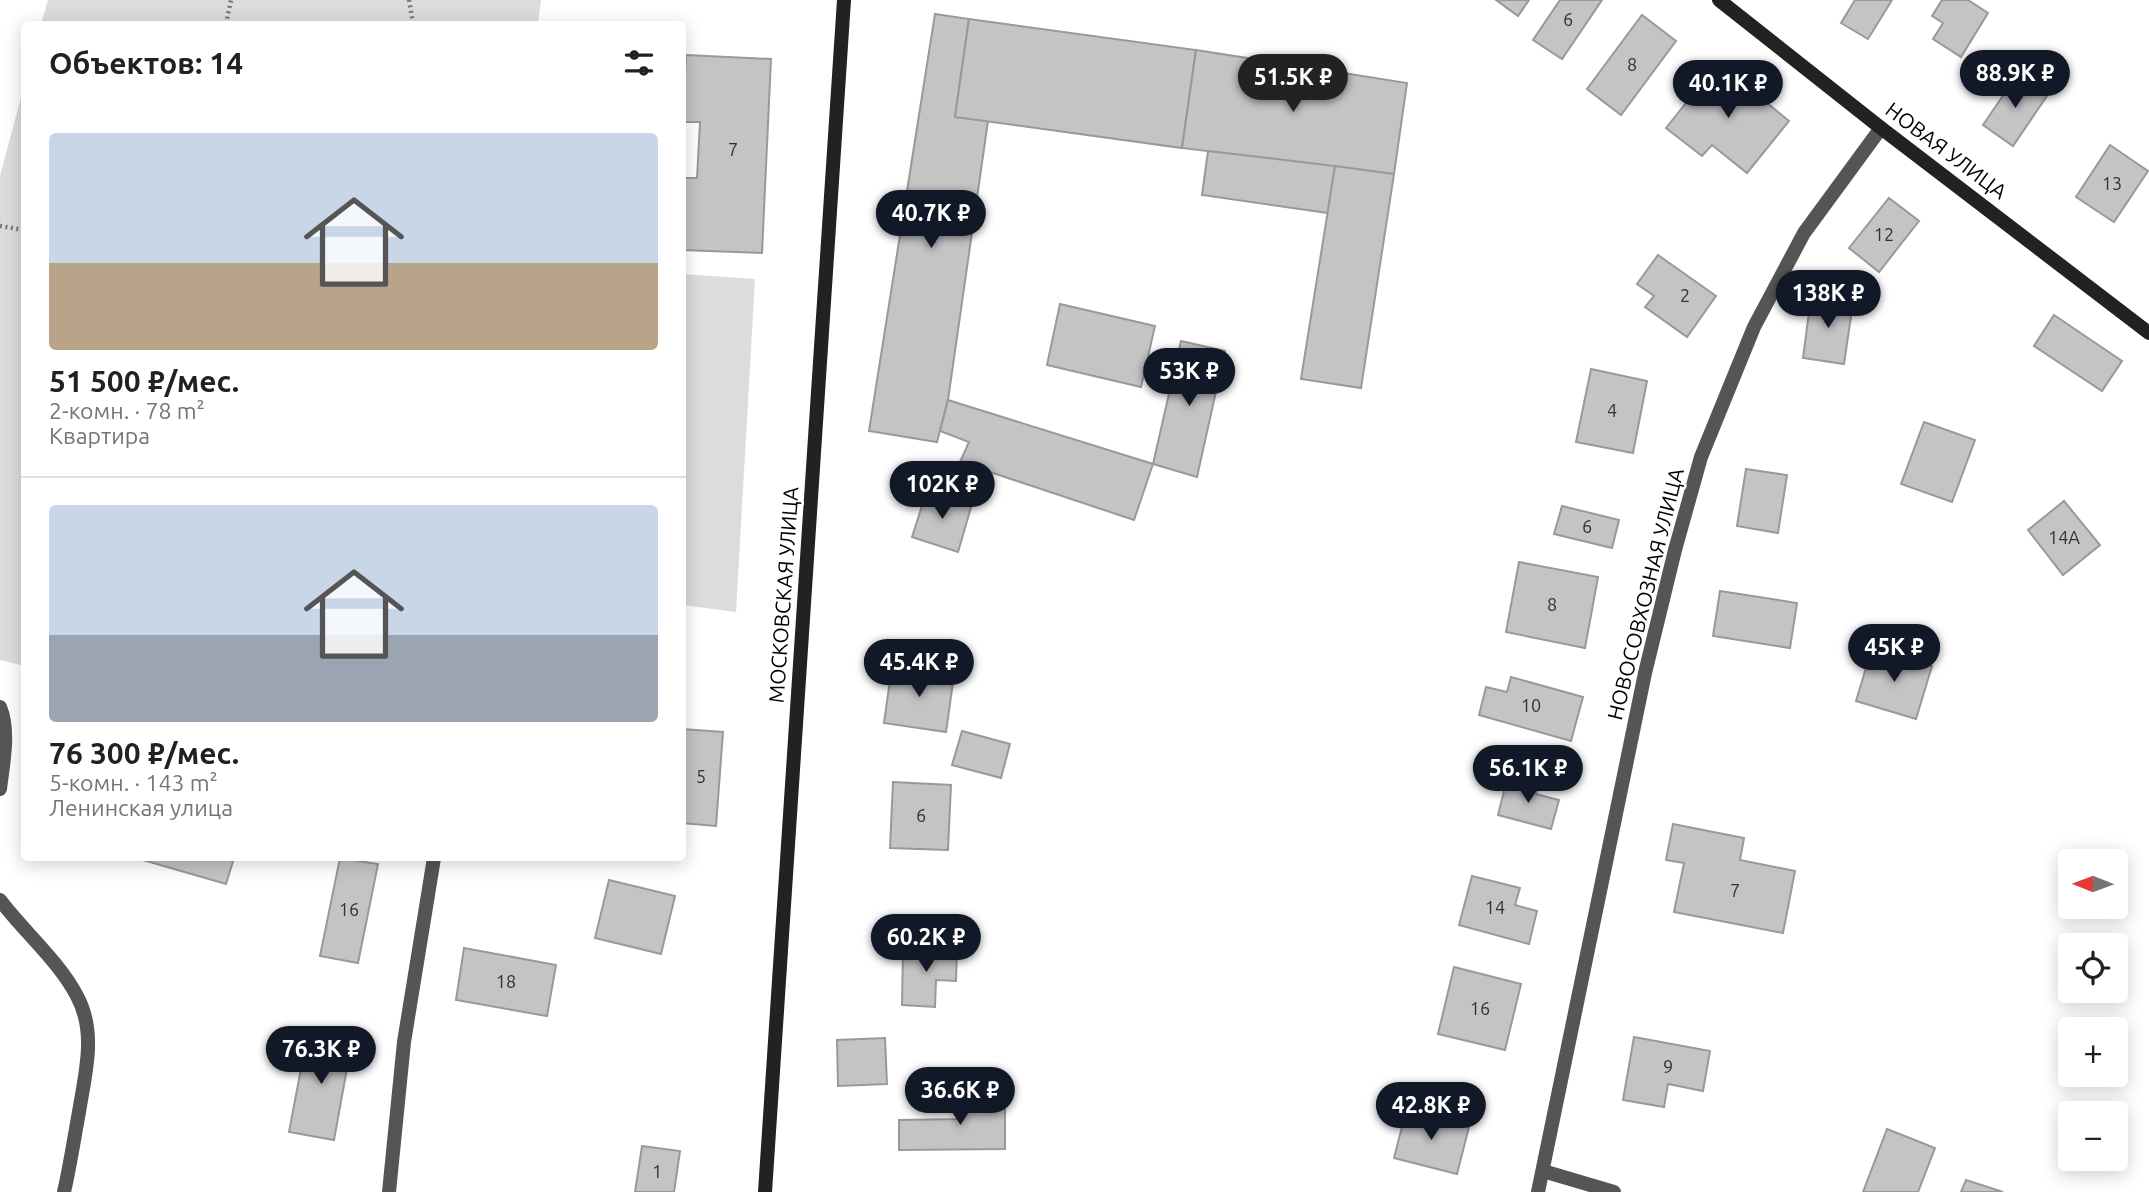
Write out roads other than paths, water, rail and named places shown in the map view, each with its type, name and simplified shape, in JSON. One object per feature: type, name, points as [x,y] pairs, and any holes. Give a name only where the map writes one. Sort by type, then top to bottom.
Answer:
[{"type":"street","name":"МОСКОВСКАЯ УЛИЦА","points":[[765,1192],[844,0]]},
{"type":"street","name":"НОВАЯ УЛИЦА","points":[[1719,0],[2149,333]]},
{"type":"street","name":"НОВОСОВХОЗНАЯ УЛИЦА","points":[[1538,1192],[1645,673],[1701,457],[1755,327],[1804,233],[1881,128]]},
{"type":"street","points":[[0,707],[3,715],[5,754],[0,789]]},
{"type":"street","points":[[389,1192],[404,1042],[434,861]]},
{"type":"street","points":[[0,900],[78,997],[87,1024],[88,1053],[64,1192]]},
{"type":"street","points":[[1543,1171],[1614,1192]]}]
